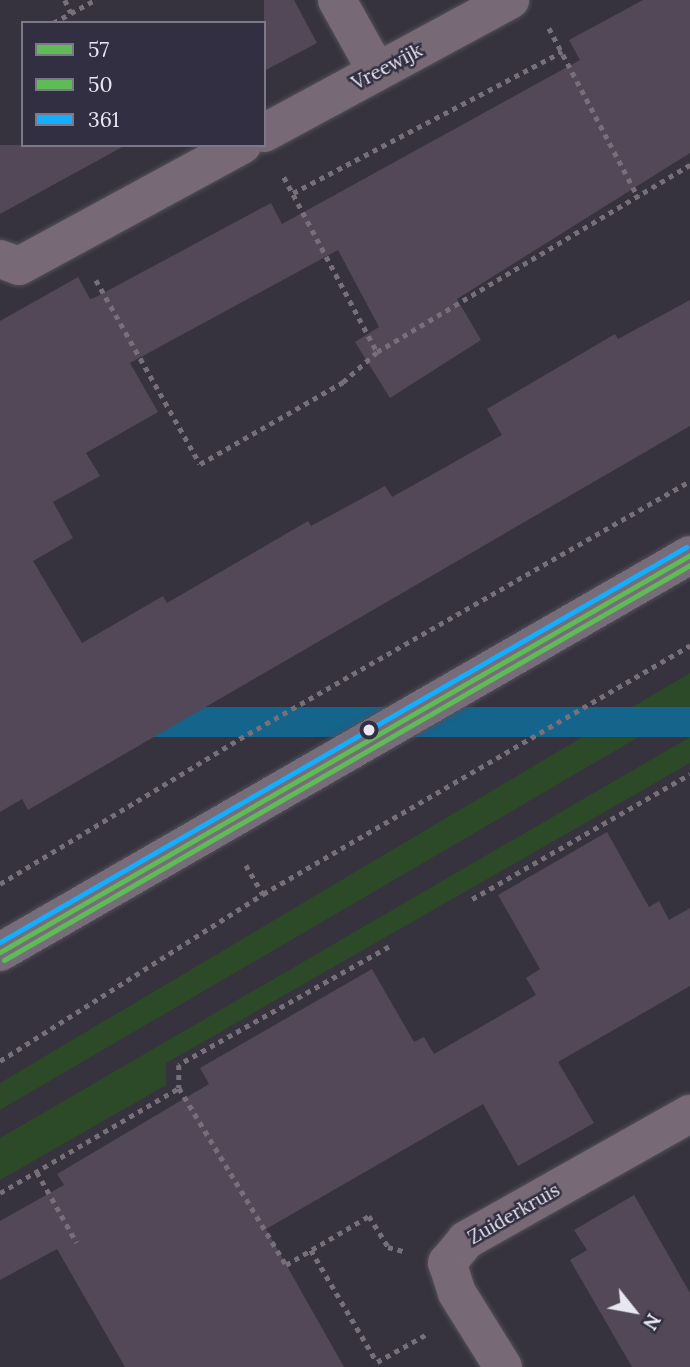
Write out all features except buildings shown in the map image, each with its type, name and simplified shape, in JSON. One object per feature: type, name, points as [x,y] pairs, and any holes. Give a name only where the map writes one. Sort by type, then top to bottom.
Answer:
[{"type":"main road","points":[[0,952],[690,555]]},
{"type":"street","points":[[337,0],[377,72]]},
{"type":"street","name":"Vreewijk","points":[[266,132],[510,0]]},
{"type":"street","points":[[0,259],[19,266],[238,147]]},
{"type":"street","name":"Zuiderkruis","points":[[447,1263],[466,1240],[690,1114]]},
{"type":"street","points":[[447,1263],[467,1311],[503,1367]]},
{"type":"path","points":[[65,0],[71,13]]},
{"type":"path","points":[[56,21],[95,0]]},
{"type":"path","points":[[545,21],[638,197]]},
{"type":"path","points":[[293,193],[562,52]]},
{"type":"path","points":[[72,237],[200,464],[343,382],[377,352],[690,165]]},
{"type":"path","points":[[281,171],[377,352]]},
{"type":"path","points":[[0,884],[248,734],[690,481]]},
{"type":"path","points":[[0,1061],[262,894],[690,645]]},
{"type":"path","points":[[472,899],[690,774]]},
{"type":"path","points":[[389,947],[179,1065],[179,1088],[286,1265],[369,1216],[388,1247],[447,1263]]},
{"type":"path","points":[[0,1193],[179,1088]]},
{"type":"path","points":[[37,1172],[77,1243]]},
{"type":"path","points":[[311,1250],[377,1362],[467,1311]]},
{"type":"green space","points":[[690,673],[690,707],[0,1110],[0,1083]]},
{"type":"green space","points":[[690,737],[690,763],[166,1063],[166,1085],[0,1180],[0,1138]]},
{"type":"water","points":[[0,707],[690,707],[690,737],[0,737]]},
{"type":"transit line","name":"361","points":[[0,942],[686,547]]},
{"type":"transit line","name":"57","points":[[0,952],[690,555]]},
{"type":"transit line","name":"50","points":[[4,960],[690,565]]}]
